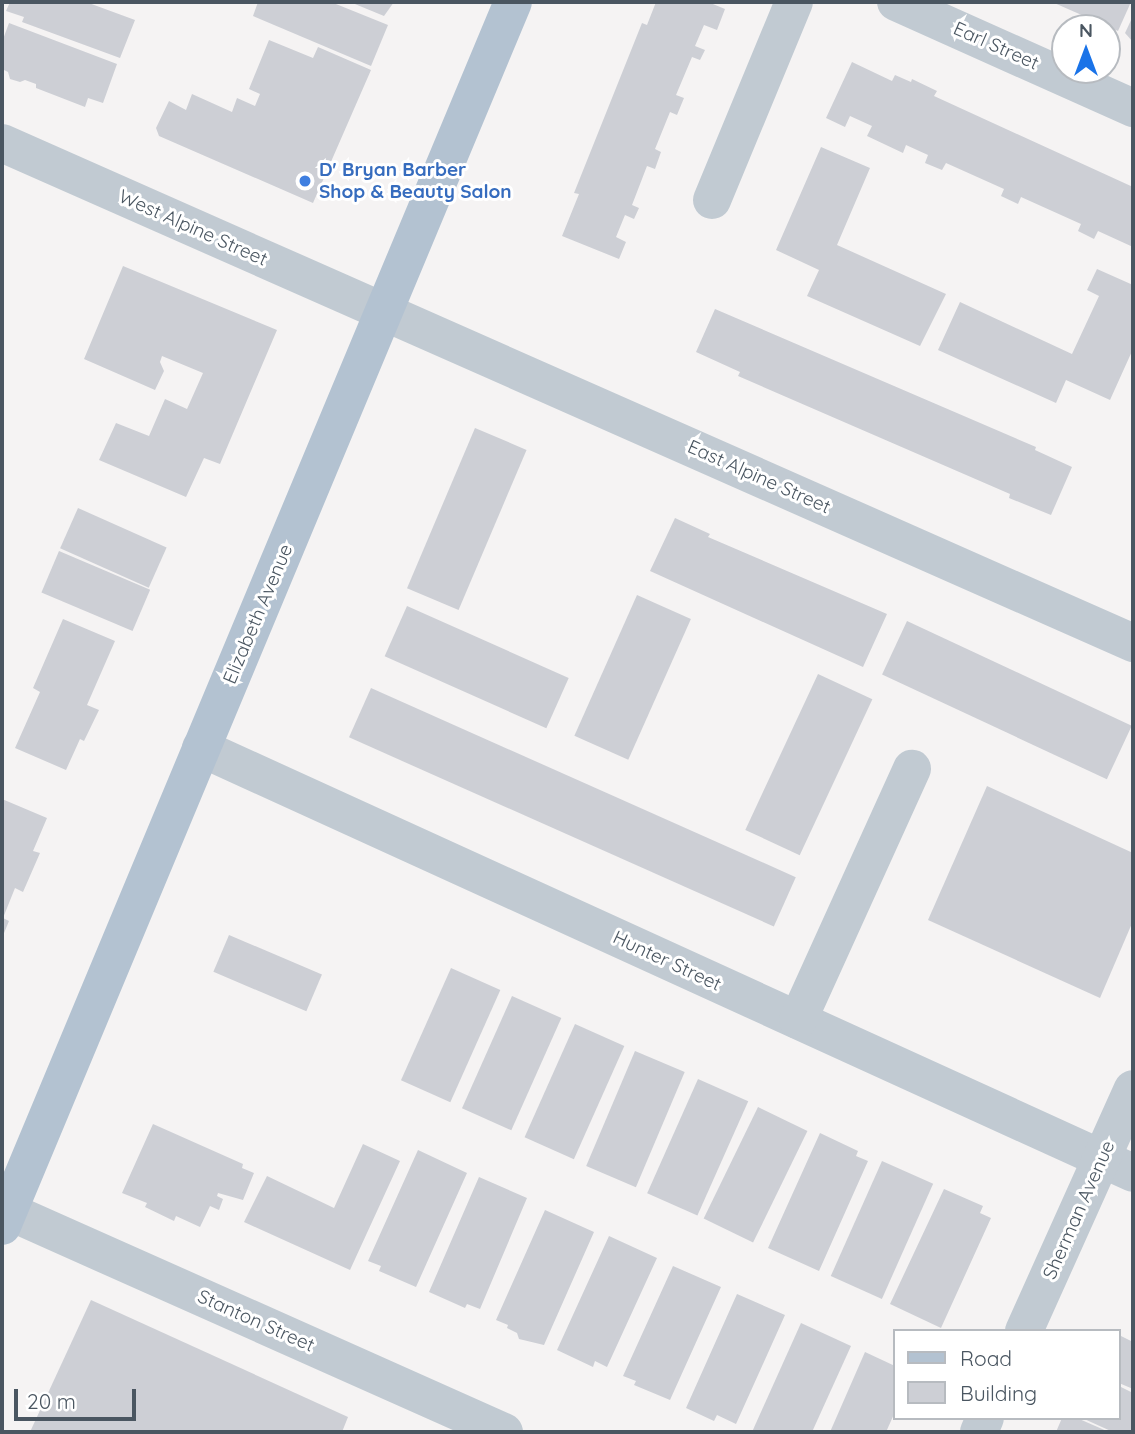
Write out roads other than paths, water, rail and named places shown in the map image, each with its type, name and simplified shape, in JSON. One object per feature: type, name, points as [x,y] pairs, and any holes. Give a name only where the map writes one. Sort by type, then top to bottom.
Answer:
[{"type":"main road","name":"Elizabeth Avenue","points":[[5,1219],[513,2]]},
{"type":"street","points":[[712,200],[794,2]]},
{"type":"street","name":"Earl Street","points":[[896,2],[1133,108]]},
{"type":"street","name":"West Alpine Street","points":[[2,143],[384,312]]},
{"type":"street","name":"East Alpine Street","points":[[384,312],[1133,643]]},
{"type":"street","name":"Hunter Street","points":[[201,748],[1118,1166]]},
{"type":"street","points":[[798,1020],[912,769]]},
{"type":"street","name":"Sherman Avenue","points":[[1025,1329],[1118,1166],[1133,1089]]},
{"type":"street","name":"Stanton Street","points":[[5,1219],[504,1432]]},
{"type":"place","name":"D' Bryan Barber Shop & Beauty Salon","points":[[305,181]]}]
